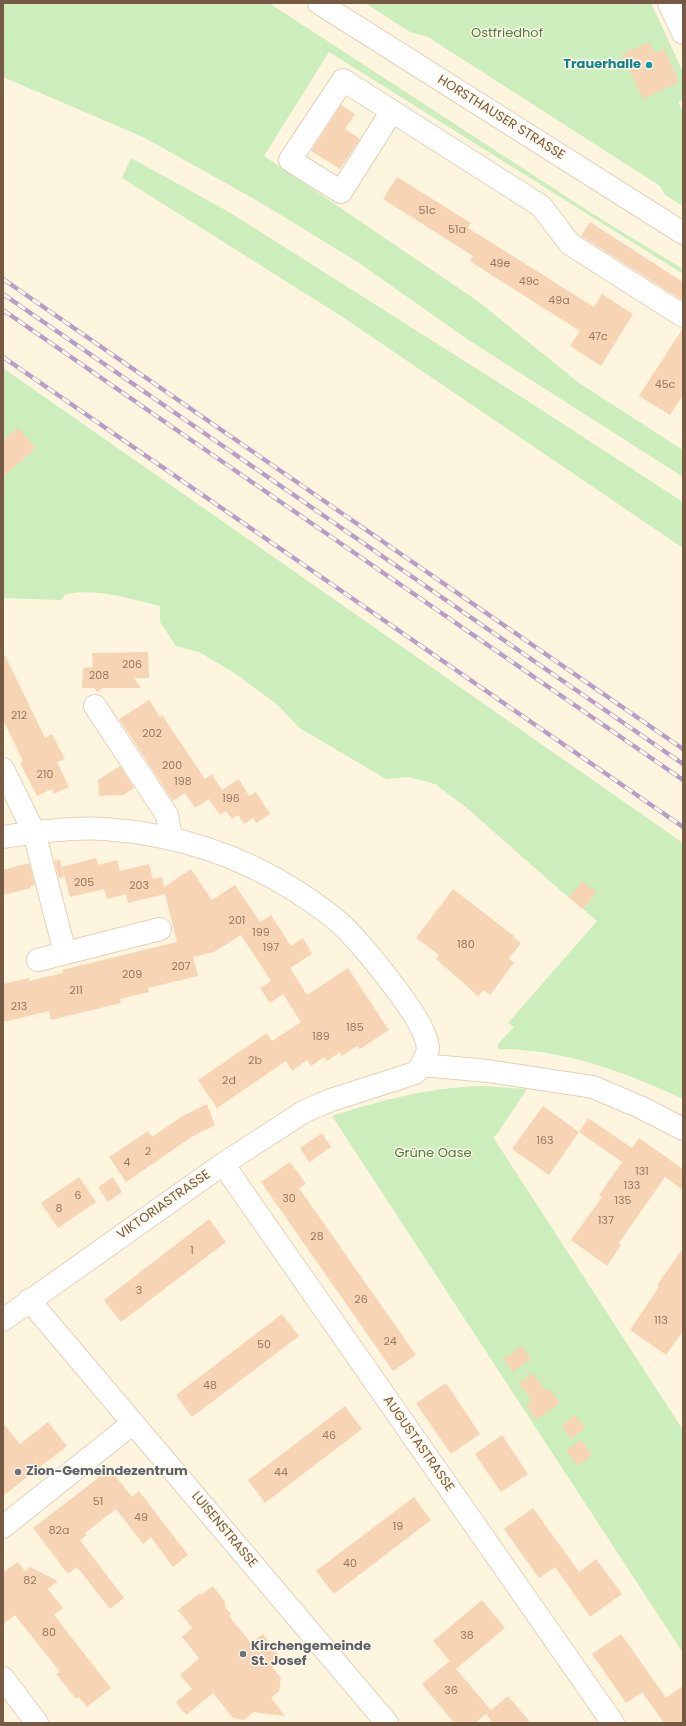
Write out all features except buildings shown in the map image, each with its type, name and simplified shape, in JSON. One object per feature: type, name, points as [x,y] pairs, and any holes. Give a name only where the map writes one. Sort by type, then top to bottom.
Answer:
[{"type":"street","name":"HORSTHAUSER STRASSE","points":[[319,3],[683,232]]},
{"type":"street","points":[[669,3],[683,33]]},
{"type":"street","points":[[392,111],[341,192],[290,160],[343,80],[392,111],[541,206],[570,244],[683,316]]},
{"type":"street","points":[[96,706],[167,815],[171,838]]},
{"type":"street","points":[[3,769],[34,832],[65,953]]},
{"type":"street","points":[[3,837],[34,832],[104,829],[171,838],[207,848],[248,864],[313,902],[343,926],[373,958],[408,1005],[422,1030],[428,1049],[422,1065],[488,1071],[593,1087],[640,1107],[683,1129]]},
{"type":"street","points":[[38,960],[160,929]]},
{"type":"street","name":"VIKTORIASTRASSE","points":[[3,1320],[29,1300],[223,1164],[305,1111],[331,1100],[415,1073],[422,1065]]},
{"type":"street","name":"AUGUSTASTRASSE","points":[[223,1164],[613,1723]]},
{"type":"street","name":"LUISENSTRASSE","points":[[29,1300],[387,1723]]},
{"type":"street","points":[[3,1527],[133,1423]]},
{"type":"street","points":[[3,1678],[37,1723]]},
{"type":"green space","points":[[3,3],[269,3],[593,214],[683,269],[683,274],[329,52],[264,156],[479,302],[579,383],[683,450],[683,477],[467,339],[359,263],[258,201],[143,137],[3,77]]},
{"type":"green space","name":"Ostfriedhof","points":[[365,3],[651,3],[683,72],[683,100],[678,102],[683,112],[683,206],[665,195],[660,186],[428,37],[410,32]]},
{"type":"green space","points":[[131,158],[229,212],[534,405],[683,502],[683,548],[341,316],[122,178]]},
{"type":"green space","points":[[3,368],[683,843],[683,1099],[639,1080],[594,1064],[547,1053],[498,1049],[498,1044],[514,1027],[508,1023],[597,921],[583,909],[596,892],[582,882],[569,898],[468,809],[435,784],[409,777],[386,779],[298,727],[279,706],[233,672],[199,652],[176,646],[160,622],[160,606],[113,595],[89,592],[66,594],[61,600],[3,598]]},
{"type":"green space","name":"Grüne Oase","points":[[482,1086],[527,1089],[497,1134],[493,1137],[683,1430],[683,1653],[332,1116],[406,1095],[443,1089]]},
{"type":"railway","points":[[3,279],[683,749]]},
{"type":"railway","points":[[3,294],[683,764]]},
{"type":"railway","points":[[3,310],[683,780]]},
{"type":"railway","points":[[3,357],[683,827]]},
{"type":"place","name":"Trauerhalle","points":[[649,65]]},
{"type":"place","name":"Zion-Gemeindezentrum","points":[[18,1472]]},
{"type":"place","name":"Kirchengemeinde St. Josef","points":[[243,1654]]}]
